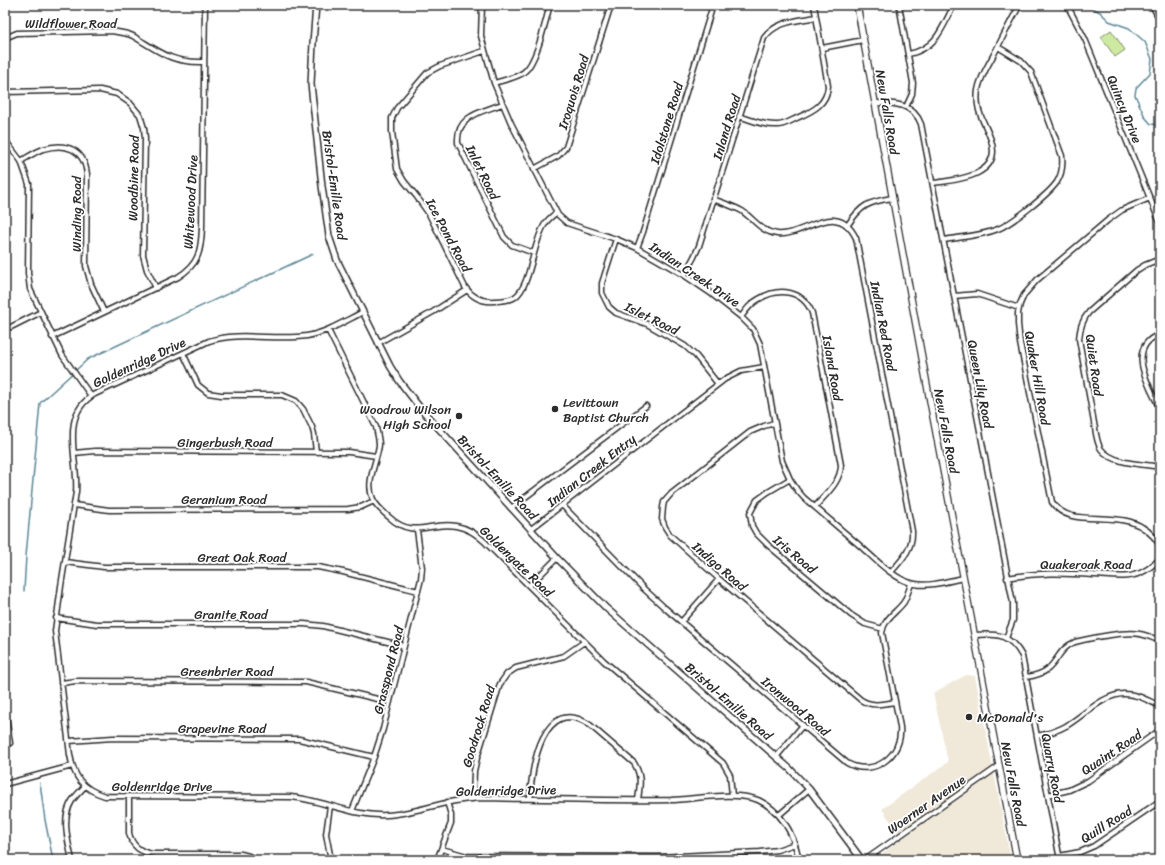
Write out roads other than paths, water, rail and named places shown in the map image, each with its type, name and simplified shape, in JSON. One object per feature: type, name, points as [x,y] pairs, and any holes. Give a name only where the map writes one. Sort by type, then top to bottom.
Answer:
[{"type":"main road","name":"New Falls Road","points":[[857,5],[963,578],[1017,860]]},
{"type":"street","name":"Whitewood Drive","points":[[52,337],[178,277],[188,270],[196,260],[200,250],[202,228],[205,5]]},
{"type":"street","name":"Bristol-Emilie Road","points":[[316,5],[311,84],[329,236],[337,260],[378,343],[390,366],[409,396],[557,558],[620,622],[777,756],[809,789],[864,860]]},
{"type":"street","name":"Indian Creek Drive","points":[[482,5],[481,32],[484,51],[494,83],[502,104],[556,213],[567,223],[616,239],[637,248],[684,275],[741,317],[753,329],[759,341],[782,461],[790,479],[800,494],[891,572],[911,584]]},
{"type":"street","points":[[494,83],[522,74],[529,67],[538,46],[550,5]]},
{"type":"street","name":"Iroquois Road","points":[[534,169],[558,156],[566,147],[611,5]]},
{"type":"street","name":"Idolstone Road","points":[[637,248],[713,5]]},
{"type":"street","points":[[739,116],[762,123],[778,125],[810,112],[818,107],[826,96],[828,90],[827,75],[814,5]]},
{"type":"street","points":[[875,103],[899,104],[906,107],[912,94],[913,86],[899,5]]},
{"type":"street","points":[[908,54],[926,48],[934,40],[954,5]]},
{"type":"street","points":[[933,183],[977,175],[989,162],[993,147],[980,114],[977,100],[980,83],[1020,5]]},
{"type":"street","name":"Quincy Drive","points":[[1067,5],[1085,39],[1160,223]]},
{"type":"street","points":[[1152,5],[1160,20]]},
{"type":"street","name":"Inland Road","points":[[684,275],[699,246],[739,116],[763,42],[767,34],[778,25],[816,17]]},
{"type":"street","name":"Wildflower Road","points":[[5,38],[16,33],[121,32],[133,36],[172,59],[186,62],[204,62]]},
{"type":"street","points":[[822,48],[863,40]]},
{"type":"street","points":[[944,240],[990,232],[1010,224],[1053,187],[1060,175],[1063,162],[1062,156],[1042,98],[1031,72],[1021,61],[998,47]]},
{"type":"street","name":"Ice Pond Road","points":[[484,51],[427,72],[397,108],[392,123],[395,158],[399,174],[429,214],[467,290],[473,296],[484,301],[506,300],[513,298],[522,288],[541,230],[556,213]]},
{"type":"street","name":"Woodbine Road","points":[[5,92],[100,90],[123,97],[135,108],[142,122],[145,139],[143,255],[147,270],[156,288]]},
{"type":"street","name":"Inlet Road","points":[[502,104],[465,120],[458,131],[458,143],[504,237],[512,245],[534,253]]},
{"type":"street","name":"Queen Lily Road","points":[[906,107],[916,115],[921,124],[944,240],[1013,611],[1013,620],[1006,638]]},
{"type":"street","points":[[5,140],[21,161],[29,184],[29,280],[32,294],[52,337],[65,359],[91,396]]},
{"type":"street","name":"Winding Road","points":[[21,161],[48,148],[67,148],[76,151],[82,157],[86,166],[87,174],[86,266],[91,284],[104,312]]},
{"type":"street","points":[[713,199],[738,209],[763,229],[777,234],[789,233],[824,220],[837,221],[847,226],[861,208],[877,201],[892,198]]},
{"type":"street","name":"Quaker Hill Road","points":[[1150,198],[1122,210],[1108,220],[1034,284],[1024,295],[1019,308],[1018,324],[1020,343],[1052,502],[1062,513],[1072,516],[1118,519],[1134,522],[1148,531],[1160,545]]},
{"type":"street","name":"Indian Red Road","points":[[847,226],[854,233],[859,245],[912,531],[912,542],[907,552],[891,572]]},
{"type":"street","name":"Islet Road","points":[[616,239],[602,282],[602,293],[609,307],[616,312],[647,324],[685,346],[696,356],[718,384]]},
{"type":"street","name":"Quiet Road","points":[[1160,259],[1145,264],[1089,312],[1083,320],[1080,328],[1079,339],[1096,434],[1100,447],[1105,453],[1115,459],[1160,467]]},
{"type":"street","points":[[378,343],[428,316],[467,290]]},
{"type":"street","name":"Island Road","points":[[741,317],[749,307],[760,298],[784,292],[793,293],[805,300],[810,306],[841,465],[840,475],[836,482],[815,507]]},
{"type":"street","points":[[954,296],[977,294],[1019,308]]},
{"type":"street","points":[[11,327],[41,312]]},
{"type":"street","name":"Goldenridge Drive","points":[[363,312],[328,330],[316,334],[298,337],[238,337],[215,339],[183,352],[91,396],[82,405],[74,421],[72,429],[77,479],[56,618],[55,636],[72,766],[79,779],[90,790],[105,796],[291,797],[352,811],[386,815],[408,812],[447,802],[473,799],[670,800],[732,796],[747,797],[768,806],[779,815],[786,825],[795,844],[799,860]]},
{"type":"street","points":[[328,330],[376,427],[379,442],[370,486],[374,501]]},
{"type":"street","points":[[1160,334],[1146,344],[1143,350],[1141,363],[1144,375],[1160,409]]},
{"type":"street","points":[[183,352],[198,385],[208,393],[220,395],[282,395],[296,401],[303,409],[312,427],[316,452]]},
{"type":"street","name":"Indian Creek Entry","points":[[531,529],[729,376],[741,371],[764,367]]},
{"type":"street","points":[[511,508],[646,406]]},
{"type":"street","name":"Indigo Road","points":[[774,424],[764,426],[750,432],[679,486],[664,502],[662,518],[667,531],[719,579],[861,700],[875,705],[895,702]]},
{"type":"street","name":"Gingerbush Road","points":[[74,453],[95,451],[349,452],[376,456]]},
{"type":"street","name":"Iris Road","points":[[790,479],[761,496],[754,504],[750,518],[754,529],[768,545],[851,615],[864,624],[883,629]]},
{"type":"street","name":"Geranium Road","points":[[74,506],[109,510],[348,510],[361,507],[374,501]]},
{"type":"street","name":"Goldengate Road","points":[[374,501],[394,521],[405,527],[417,530],[451,525],[469,530],[485,542],[584,642],[617,673],[723,763],[730,775],[732,796]]},
{"type":"street","name":"Ironwood Road","points":[[562,505],[644,589],[681,622],[852,766],[860,768],[874,767],[891,756],[899,745],[901,734],[883,637],[883,629]]},
{"type":"street","name":"Grasspond Road","points":[[352,811],[374,757],[390,702],[418,591],[422,568],[417,530]]},
{"type":"street","points":[[529,586],[557,558]]},
{"type":"street","name":"Quakeroak Road","points":[[1007,578],[1028,574],[1048,573],[1134,576],[1160,559]]},
{"type":"street","name":"Great Oak Road","points":[[65,562],[104,567],[318,567],[418,591]]},
{"type":"street","points":[[883,629],[887,619],[904,601],[911,584],[924,585],[963,578]]},
{"type":"street","points":[[681,622],[719,579]]},
{"type":"street","name":"Granite Road","points":[[56,618],[97,624],[313,625],[404,646]]},
{"type":"street","points":[[1026,677],[1048,669],[1062,650],[1069,644],[1075,642],[1133,633],[1160,641]]},
{"type":"street","points":[[974,635],[995,634],[1006,638]]},
{"type":"street","name":"Quarry Road","points":[[1006,638],[1015,645],[1022,656],[1060,858]]},
{"type":"street","name":"Goodrock Road","points":[[473,799],[474,771],[477,758],[500,684],[507,674],[516,668],[564,656],[584,642]]},
{"type":"street","name":"Greenbrier Road","points":[[61,683],[76,681],[306,682],[390,702]]},
{"type":"street","points":[[1037,736],[1053,732],[1066,726],[1115,695],[1135,695],[1160,706]]},
{"type":"street","points":[[5,711],[7,743]]},
{"type":"street","points":[[530,799],[531,777],[545,732],[558,719],[568,717],[582,720],[590,725],[634,763],[640,776],[638,800]]},
{"type":"street","points":[[777,756],[803,725]]},
{"type":"street","name":"Quaint Road","points":[[1048,795],[1069,790],[1088,781],[1160,730]]},
{"type":"street","name":"Grapevine Road","points":[[69,740],[113,738],[299,739],[374,757]]},
{"type":"street","points":[[5,784],[72,766]]},
{"type":"street","name":"Woerner Avenue","points":[[864,860],[999,766]]},
{"type":"street","points":[[72,860],[67,834],[68,809],[73,800],[85,786]]},
{"type":"street","points":[[779,815],[809,789]]},
{"type":"street","points":[[129,796],[130,839],[141,851],[155,854],[241,854],[251,856],[256,860]]},
{"type":"street","name":"Quill Road","points":[[1060,858],[1094,846],[1160,801]]},
{"type":"street","points":[[437,860],[451,823],[451,815],[447,802]]},
{"type":"street","points":[[330,806],[326,834],[330,860]]},
{"type":"street","points":[[5,844],[8,860]]},
{"type":"street","points":[[442,849],[467,856],[657,857],[760,852],[777,850],[795,844]]},
{"type":"waterway","points":[[1086,5],[1100,12],[1109,21],[1129,28],[1145,42],[1152,59],[1150,73],[1136,88],[1135,95],[1145,117],[1151,124],[1160,125]]},
{"type":"waterway","points":[[24,591],[40,403],[88,359],[313,254]]},
{"type":"waterway","points":[[40,783],[45,820],[53,860]]},
{"type":"place","name":"Levittown Baptist Church","points":[[555,409]]},
{"type":"place","name":"Woodrow Wilson High School","points":[[459,416]]},
{"type":"place","name":"McDonald's","points":[[969,717]]}]
